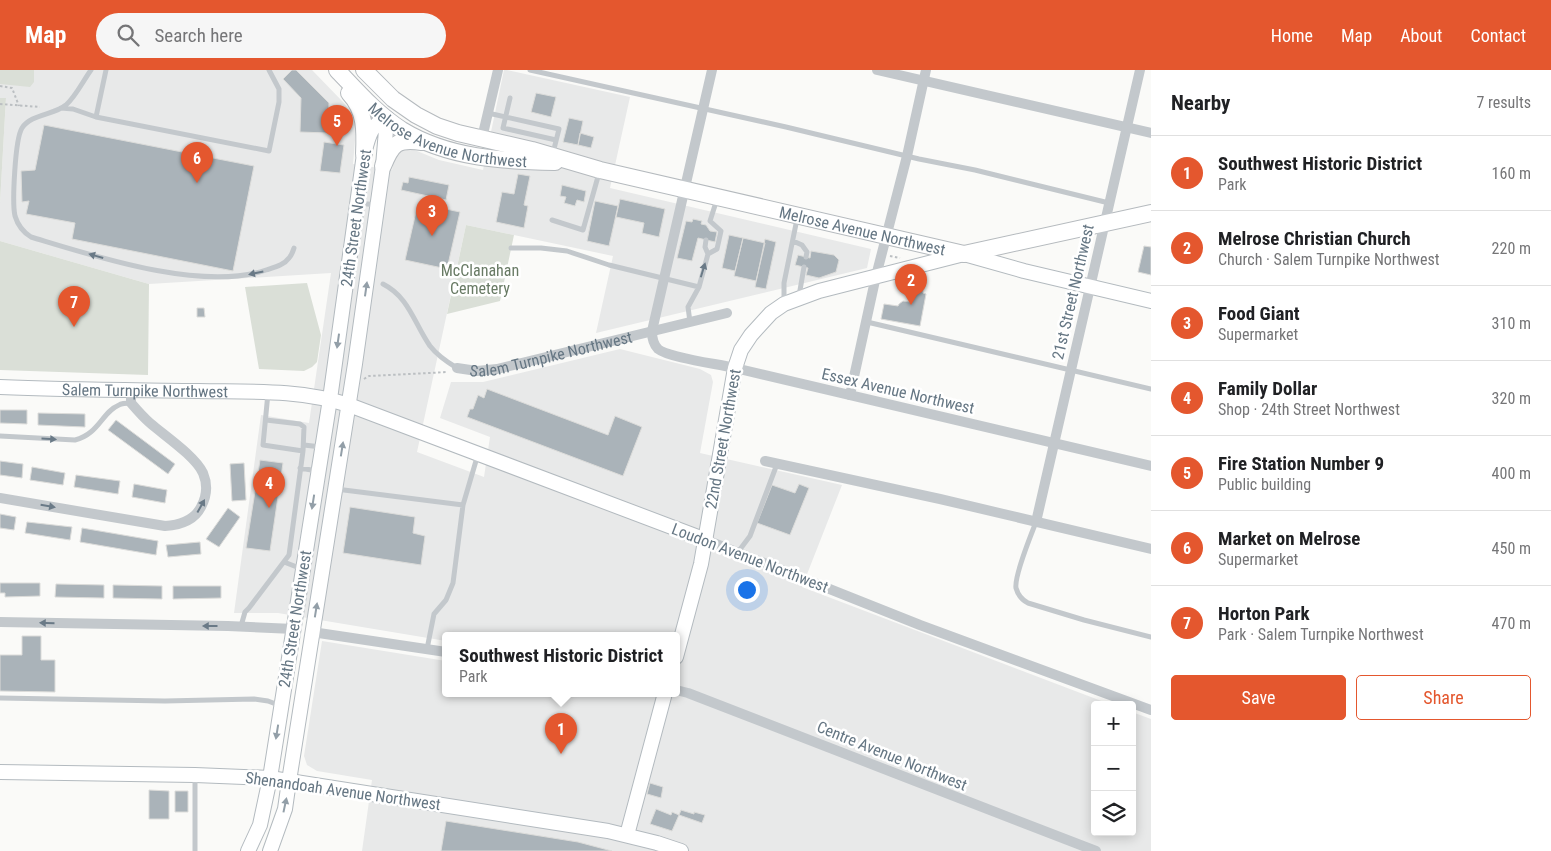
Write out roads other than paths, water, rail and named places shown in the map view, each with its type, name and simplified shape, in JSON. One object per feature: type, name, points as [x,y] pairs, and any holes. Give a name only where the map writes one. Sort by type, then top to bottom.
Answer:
[{"type":"main road","points":[[327,70],[359,106],[365,130],[364,154]]},
{"type":"main road","name":"Melrose Avenue Northwest","points":[[337,70],[369,103],[403,130],[428,143],[454,152],[488,159],[575,163],[964,254]]},
{"type":"main road","points":[[369,75],[383,96],[387,118],[407,119],[436,134],[461,143],[469,144],[482,138]]},
{"type":"main road","name":"Melrose Avenue Northwest","points":[[369,75],[393,99],[416,115],[438,126],[458,134],[554,148],[575,163]]},
{"type":"main road","points":[[383,166],[388,153],[395,145],[411,140],[428,143]]},
{"type":"main road","points":[[964,254],[1151,213]]},
{"type":"street","points":[[482,138],[498,70]]},
{"type":"street","points":[[652,331],[712,70]]},
{"type":"street","points":[[877,70],[1151,133]]},
{"type":"street","points":[[850,395],[876,276],[907,156],[926,70]]},
{"type":"street","name":"21st Street Northwest","points":[[1036,522],[1140,70]]},
{"type":"street","name":"24th Street Northwest","points":[[248,851],[260,826],[270,778],[330,399],[364,154],[374,126],[387,118],[383,166],[349,404],[285,809],[270,851]]},
{"type":"street","points":[[876,276],[964,254]]},
{"type":"street","name":"Melrose Avenue Northwest","points":[[964,254],[1151,301]]},
{"type":"street","name":"22nd Street Northwest","points":[[680,642],[701,564],[735,368],[741,350],[759,324],[784,304],[819,291],[876,276]]},
{"type":"street","name":"Salem Turnpike Northwest","points":[[457,368],[477,371],[497,369],[727,314]]},
{"type":"street","name":"Essex Avenue Northwest","points":[[652,331],[654,343],[663,352],[1151,466]]},
{"type":"street","name":"Salem Turnpike Northwest","points":[[0,386],[131,396],[268,392],[301,394],[349,404]]},
{"type":"street","points":[[0,498],[166,526],[183,523],[193,518],[204,501],[206,484],[204,474],[193,460],[145,419],[131,396]]},
{"type":"street","name":"Loudon Avenue Northwest","points":[[349,404],[738,552],[920,624],[1151,710]]},
{"type":"street","points":[[765,461],[940,499],[1151,549]]},
{"type":"street","points":[[0,622],[241,626],[294,629]]},
{"type":"street","points":[[312,632],[442,651]]},
{"type":"street","name":"Centre Avenue Northwest","points":[[680,691],[883,767],[1096,851]]},
{"type":"street","points":[[627,835],[664,697]]},
{"type":"street","name":"Shenandoah Avenue Northwest","points":[[0,772],[270,778],[482,810],[627,835],[681,851]]},
{"type":"lane","points":[[91,70],[69,101],[60,108],[28,122],[19,134],[14,209],[18,224],[23,232],[31,237],[110,260],[160,271],[206,276],[230,277],[259,273],[282,265],[290,258],[294,248]]},
{"type":"lane","points":[[96,117],[106,70]]},
{"type":"lane","points":[[60,108],[73,109],[96,117],[270,151],[279,89],[269,70]]},
{"type":"lane","points":[[530,70],[975,170],[1109,203]]},
{"type":"lane","points":[[488,113],[506,117],[559,129],[554,148],[503,128],[506,117],[510,98]]},
{"type":"lane","points":[[552,220],[583,230],[600,170]]},
{"type":"lane","points":[[709,229],[717,197]]},
{"type":"lane","points":[[358,203],[377,205]]},
{"type":"lane","points":[[784,304],[784,284],[798,216]]},
{"type":"lane","points":[[708,254],[717,249],[721,230],[710,222]]},
{"type":"lane","points":[[690,322],[688,307],[699,286],[708,254],[705,247],[706,240]]},
{"type":"lane","points":[[793,241],[802,245],[807,252],[806,257]]},
{"type":"lane","points":[[511,248],[542,248],[568,251],[610,265],[699,286]]},
{"type":"lane","points":[[798,298],[804,267]]},
{"type":"lane","name":"Salem Turnpike Northwest","points":[[383,284],[395,290],[404,300],[431,347],[444,360],[457,368]]},
{"type":"lane","points":[[867,322],[1151,389]]},
{"type":"lane","points":[[268,392],[263,446],[303,451]]},
{"type":"lane","points":[[0,436],[75,440],[83,438],[91,433],[112,409],[131,396]]},
{"type":"lane","points":[[241,626],[245,612],[289,555],[304,445],[304,427],[300,424],[266,420]]},
{"type":"lane","points":[[304,445],[322,447]]},
{"type":"lane","points":[[426,649],[434,614],[446,600],[453,582],[463,505],[478,454]]},
{"type":"lane","points":[[738,552],[750,536],[777,464]]},
{"type":"lane","points":[[300,468],[318,472]]},
{"type":"lane","points":[[335,489],[463,505]]},
{"type":"lane","points":[[1036,522],[1016,581],[1016,588],[1023,600],[1028,604],[1084,620],[1151,636]]},
{"type":"lane","points":[[291,541],[307,543]]},
{"type":"lane","points":[[284,562],[303,569]]},
{"type":"lane","points":[[0,698],[164,701],[254,699],[268,701],[281,706]]},
{"type":"lane","points":[[195,775],[195,851]]},
{"type":"place","name":"Fire Station Number 9","points":[[337,146]]},
{"type":"place","name":"Market on Melrose","points":[[197,183]]},
{"type":"place","name":"Food Giant","points":[[432,236]]},
{"type":"place","name":"Melrose Christian Church","points":[[911,305]]},
{"type":"place","name":"Horton Park","points":[[74,327]]},
{"type":"place","name":"Family Dollar","points":[[269,508]]},
{"type":"place","name":"Southwest Historic District","points":[[561,754]]},
{"type":"park label","name":"McClanahan Cemetery","points":[[480,279]]}]
